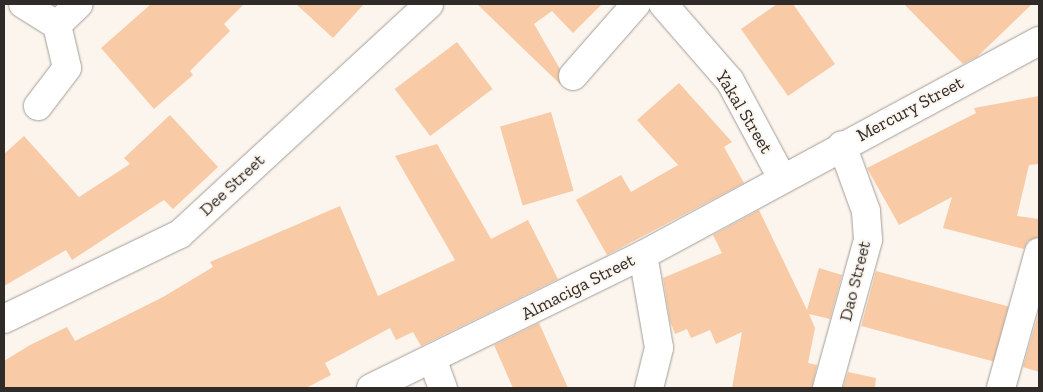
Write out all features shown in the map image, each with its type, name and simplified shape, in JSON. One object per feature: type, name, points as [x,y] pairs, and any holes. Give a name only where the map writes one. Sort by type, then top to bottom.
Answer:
[{"type":"street","points":[[23,4],[57,25],[67,68],[38,106]]},
{"type":"street","points":[[57,25],[79,4]]},
{"type":"street","name":"Dee Street","points":[[4,319],[180,234],[429,4]]},
{"type":"street","points":[[573,76],[636,4]]},
{"type":"street","name":"Yakal Street","points":[[677,8],[730,81],[782,178]]},
{"type":"street","name":"Mercury Street","points":[[782,178],[1039,42]]},
{"type":"street","name":"Dao Street","points":[[827,388],[868,240],[866,211],[842,145]]},
{"type":"street","name":"Almaciga Street","points":[[370,388],[433,361],[643,255],[782,178]]},
{"type":"street","points":[[1001,388],[1039,252]]},
{"type":"street","points":[[643,255],[659,348],[649,388]]},
{"type":"street","points":[[433,361],[443,388]]},
{"type":"building","points":[[151,4],[244,4],[224,24],[230,31],[190,71],[193,75],[154,109],[101,48]]},
{"type":"building","points":[[296,4],[364,4],[333,38]]},
{"type":"building","points":[[477,4],[602,4],[573,33],[552,11],[534,24],[560,69],[560,84]]},
{"type":"building","points":[[777,4],[793,4],[835,64],[788,96],[741,29]]},
{"type":"building","points":[[904,4],[1032,4],[977,57],[963,64]]},
{"type":"building","points":[[457,42],[493,89],[430,136],[395,89]]},
{"type":"building","points":[[679,83],[732,142],[724,147],[744,183],[607,255],[576,200],[621,175],[631,192],[678,165],[637,120]]},
{"type":"building","points":[[1039,96],[1039,164],[1029,165],[1017,216],[1039,219],[1039,237],[1028,241],[1024,249],[943,228],[952,197],[899,225],[867,168],[976,113],[974,108]]},
{"type":"building","points":[[551,112],[574,191],[523,205],[500,127]]},
{"type":"building","points":[[170,115],[218,167],[173,209],[164,200],[72,260],[66,250],[4,286],[4,154],[24,136],[79,197],[130,164],[124,158]]},
{"type":"building","points":[[437,144],[491,239],[528,220],[558,279],[421,346],[413,332],[396,340],[390,328],[325,363],[331,375],[306,388],[4,388],[4,361],[30,345],[67,327],[75,341],[163,297],[213,267],[210,262],[340,206],[378,296],[455,260],[395,156]]},
{"type":"building","points":[[759,210],[807,310],[819,268],[842,275],[830,319],[809,314],[815,328],[808,363],[817,365],[812,388],[732,388],[742,332],[716,344],[710,330],[691,338],[687,329],[675,334],[670,321],[663,278],[722,253],[713,235]]},
{"type":"building","points":[[876,271],[1008,306],[994,362],[861,326]]},
{"type":"building","points":[[1039,315],[1039,372],[1023,367]]},
{"type":"building","points":[[539,323],[568,388],[513,388],[494,345]]},
{"type":"building","points":[[848,372],[876,378],[875,388],[843,388]]}]
